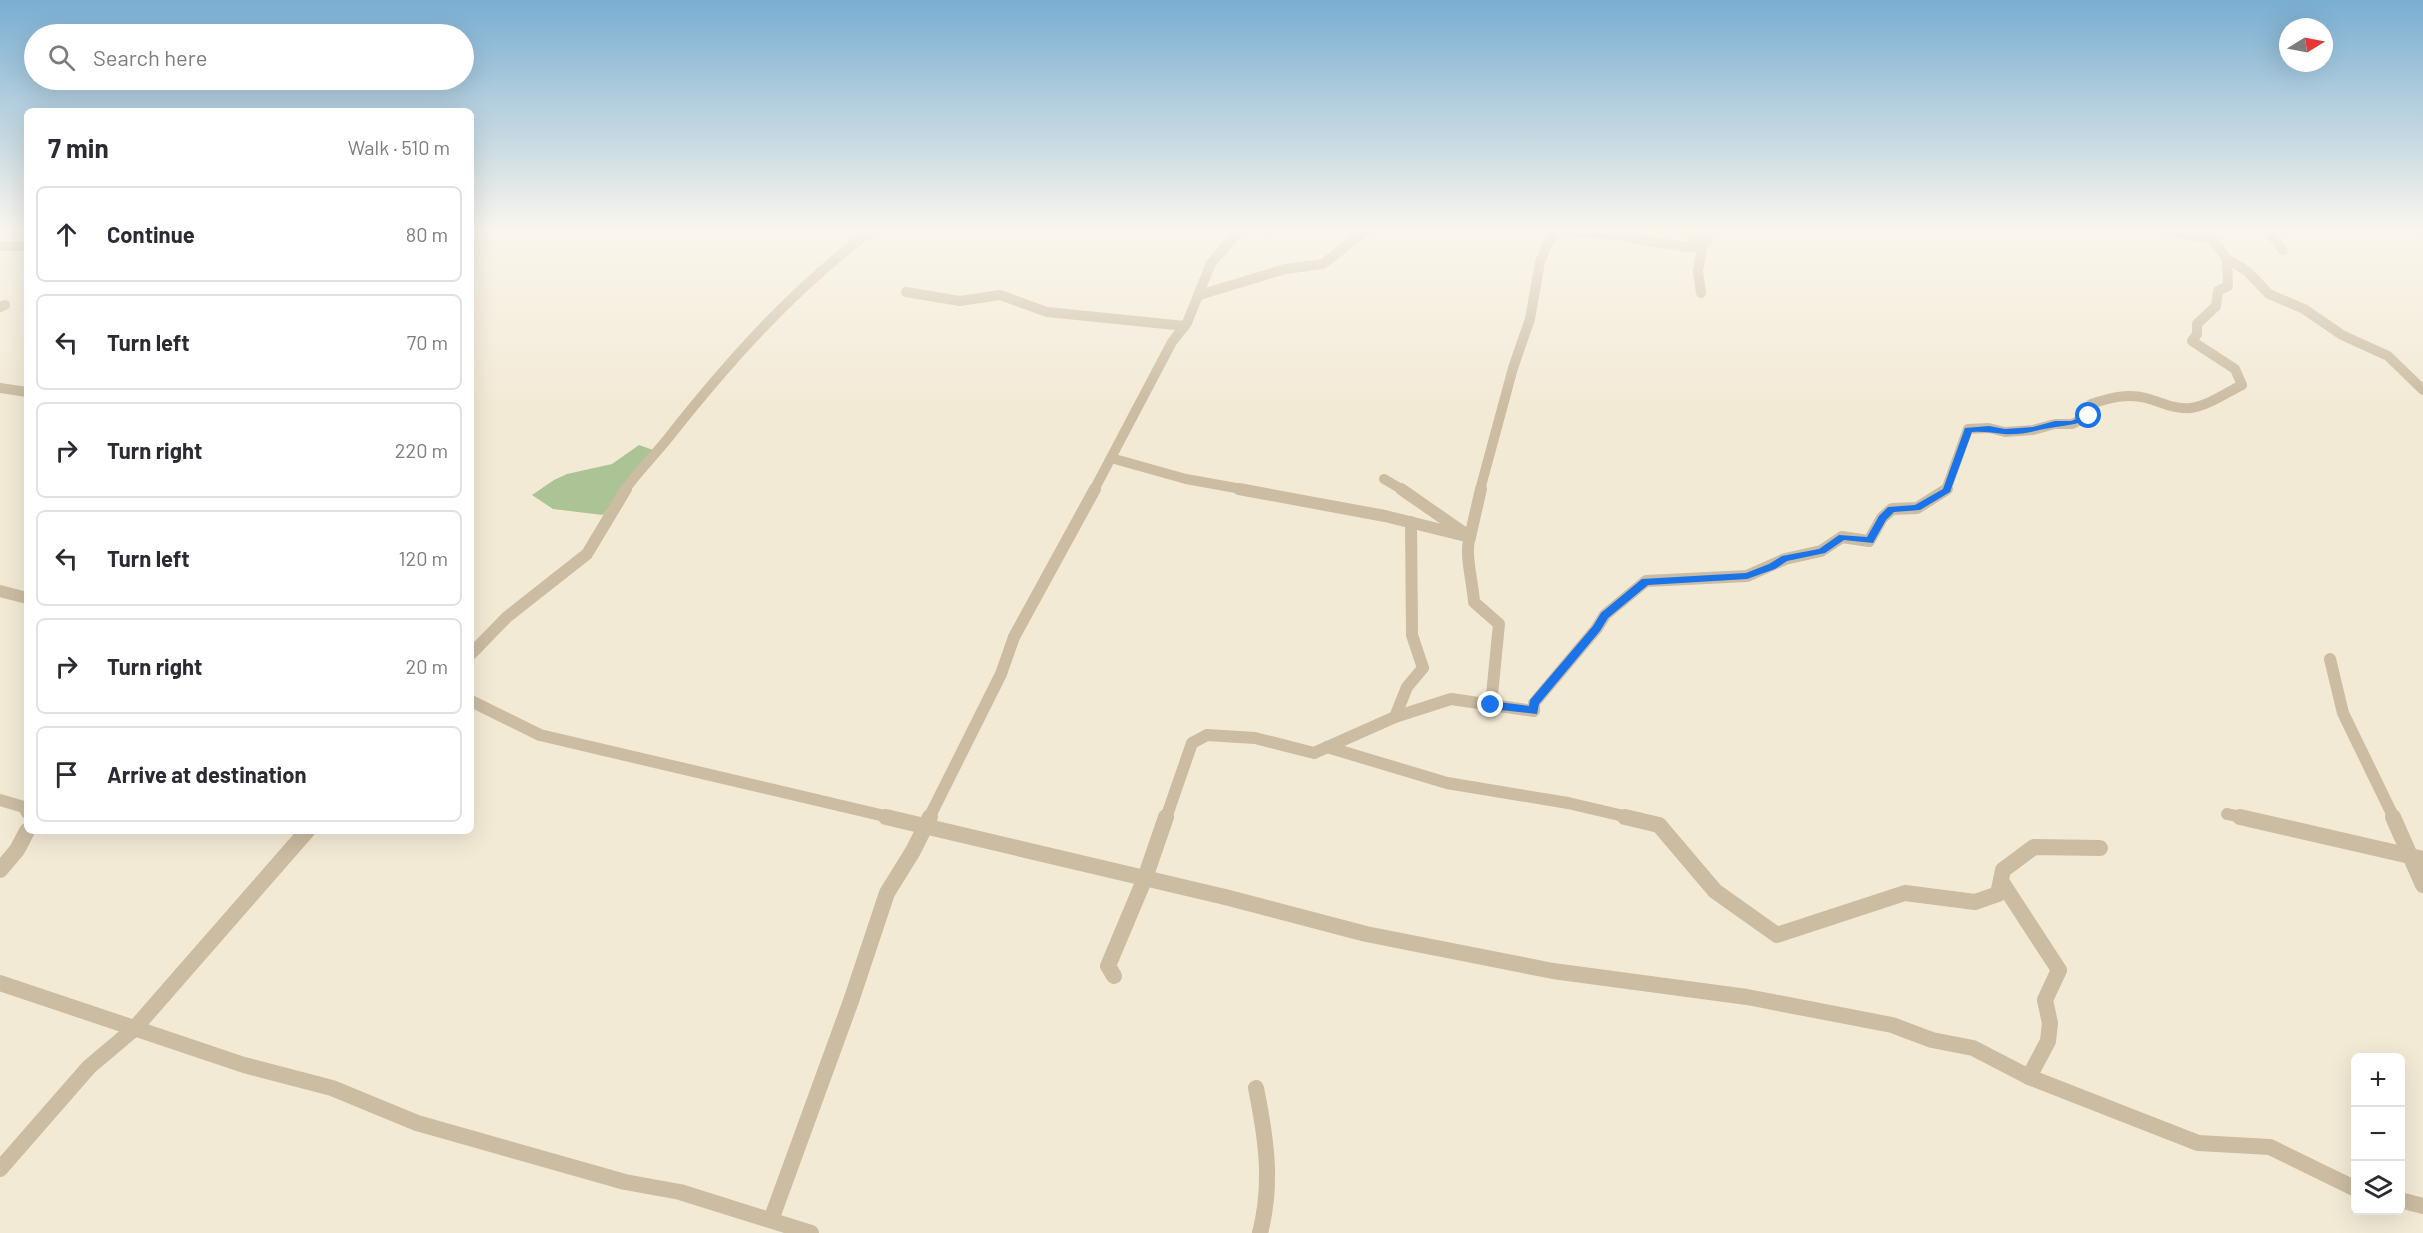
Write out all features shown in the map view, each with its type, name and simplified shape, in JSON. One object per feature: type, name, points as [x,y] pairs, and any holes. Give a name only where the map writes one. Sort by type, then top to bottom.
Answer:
[{"type":"street","points":[[474,650],[507,617],[587,554],[609,514],[638,471],[653,457],[719,374],[803,289]]},
{"type":"street","points":[[771,1220],[851,1001],[887,893],[913,851],[1001,674],[1014,637],[1172,342],[1185,326],[1200,289]]},
{"type":"street","points":[[1199,295],[1220,289]]},
{"type":"street","points":[[1491,705],[1499,624],[1474,602],[1472,574],[1466,548],[1511,371],[1531,316],[1535,289]]},
{"type":"street","points":[[1700,289],[1701,293]]},
{"type":"street","points":[[1114,976],[1108,966],[1145,878],[1192,743],[1207,735],[1255,738],[1314,753],[1395,717],[1451,699],[1534,711],[1534,703],[1597,628],[1605,615],[1646,581],[1747,576],[1772,567],[1785,559],[1821,551],[1842,537],[1869,541],[1882,518],[1892,509],[1917,508],[1947,490],[1968,429],[1989,428],[2005,432],[2072,424],[2089,416],[2091,404],[2105,399],[2135,396],[2165,405],[2190,408],[2242,385],[2235,369],[2192,341],[2197,334],[2197,324],[2216,306],[2218,291],[2223,289]]},
{"type":"street","points":[[2264,289],[2269,294],[2304,309],[2342,334],[2388,356],[2423,390]]},
{"type":"street","points":[[906,292],[960,301],[1000,295],[1047,312],[1185,326]]},
{"type":"street","points":[[0,388],[24,392]]},
{"type":"street","points":[[1111,458],[1186,479],[1411,522],[1470,537]]},
{"type":"street","points":[[1384,479],[1420,500],[1470,537]]},
{"type":"street","points":[[1395,717],[1407,687],[1423,668],[1413,635],[1411,522]]},
{"type":"street","points":[[0,591],[24,597]]},
{"type":"street","points":[[2330,659],[2343,713],[2417,857],[2423,885]]},
{"type":"street","points":[[474,702],[540,735],[1145,878],[1366,934],[1542,969],[1747,997],[1892,1025],[1932,1040],[1973,1048],[2029,1077],[2198,1143],[2270,1147],[2351,1186]]},
{"type":"street","points":[[1328,747],[1447,783],[1568,803],[1659,825],[1715,891],[1777,935],[1905,893],[1975,902],[1998,894],[2003,870],[2034,847],[2100,848]]},
{"type":"street","points":[[0,800],[24,807]]},
{"type":"street","points":[[2227,814],[2417,857]]},
{"type":"street","points":[[0,870],[17,850],[25,834]]},
{"type":"street","points":[[0,1169],[89,1067],[134,1029],[305,834]]},
{"type":"street","points":[[2001,881],[2059,969],[2045,1000],[2051,1021],[2047,1049],[2029,1077]]},
{"type":"street","points":[[0,983],[244,1065],[332,1088],[417,1123],[625,1182],[680,1192],[811,1233]]},
{"type":"street","points":[[1256,1088],[1269,1154],[1269,1186],[1260,1233]]},
{"type":"street","points":[[2405,1201],[2423,1206]]},
{"type":"green space","points":[[639,445],[656,451],[636,471],[603,515],[553,509],[532,495],[567,474],[612,464]]},
{"type":"route","points":[[1491,705],[1534,711],[1534,703],[1597,628],[1605,615],[1646,581],[1747,576],[1772,567],[1785,559],[1821,551],[1842,537],[1869,541],[1882,518],[1892,509],[1917,508],[1947,490],[1968,429],[1989,428],[2005,432],[2033,430],[2055,424],[2072,424],[2089,416]]}]
